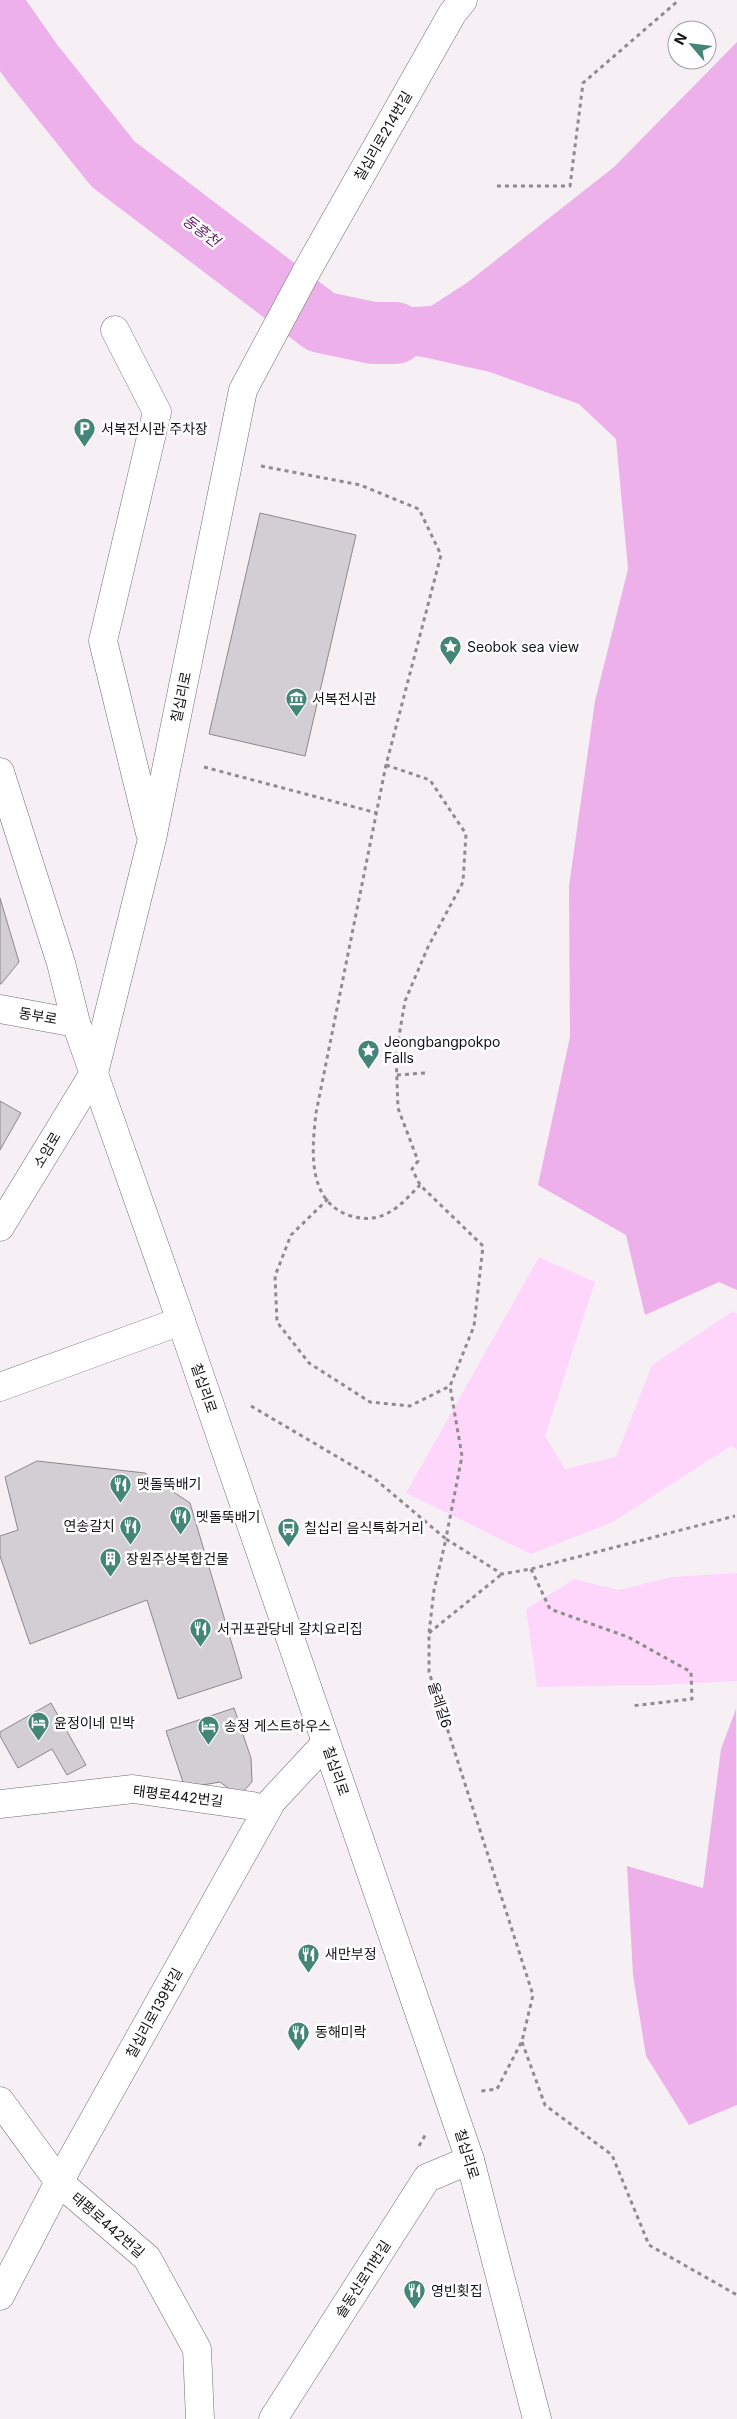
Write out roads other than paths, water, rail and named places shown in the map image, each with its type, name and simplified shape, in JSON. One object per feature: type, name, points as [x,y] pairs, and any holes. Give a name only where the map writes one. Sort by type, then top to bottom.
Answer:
[{"type":"street","name":"칠십리로214번길","points":[[277,326],[452,14],[463,0]]},
{"type":"street","name":"칠십리로","points":[[94,1073],[152,839],[243,390],[277,326]]},
{"type":"street","points":[[115,330],[157,412],[103,641],[152,839]]},
{"type":"street","name":"칠십리로","points":[[0,772],[61,963],[76,1023],[181,1320],[470,2160],[537,2419]]},
{"type":"street","name":"동부로","points":[[0,1009],[76,1023]]},
{"type":"street","name":"소암로","points":[[0,1227],[94,1073]]},
{"type":"street","points":[[0,1387],[181,1320]]},
{"type":"street","name":"칠십리로139번길","points":[[0,2296],[59,2182],[272,1801],[326,1742]]},
{"type":"street","name":"태평로442번길","points":[[0,1804],[133,1789],[253,1806],[265,1814]]},
{"type":"street","name":"태평로442번길","points":[[0,2101],[59,2182],[147,2258],[198,2349],[200,2419]]},
{"type":"street","name":"솔동산로11번길","points":[[273,2419],[427,2178],[470,2160]]},
{"type":"waterway","name":"동홍천","points":[[0,17],[33,64],[113,164],[321,322],[373,333],[395,333]]},
{"type":"place","name":"서복전시관 주차장","points":[[85,448]]},
{"type":"place","name":"Seobok sea view","points":[[451,666]]},
{"type":"place","name":"서복전시관","points":[[296,718]]},
{"type":"place","name":"Jeongbangpokpo Falls","points":[[368,1069]]},
{"type":"place","name":"맷돌뚝배기","points":[[121,1503]]},
{"type":"place","name":"멧돌뚝배기","points":[[180,1536]]},
{"type":"place","name":"연송갈치","points":[[131,1545]]},
{"type":"place","name":"칠십리 음식특화거리","points":[[288,1547]]},
{"type":"place","name":"장원주상복합건물","points":[[110,1578]]},
{"type":"place","name":"서귀포관당네 갈치요리집","points":[[201,1648]]},
{"type":"place","name":"윤정이네 민박","points":[[38,1742]]},
{"type":"place","name":"송정 게스트하우스","points":[[208,1745]]},
{"type":"place","name":"새만부정","points":[[309,1973]]},
{"type":"place","name":"동해미락","points":[[299,2051]]},
{"type":"place","name":"영빈횟집","points":[[415,2310]]}]
